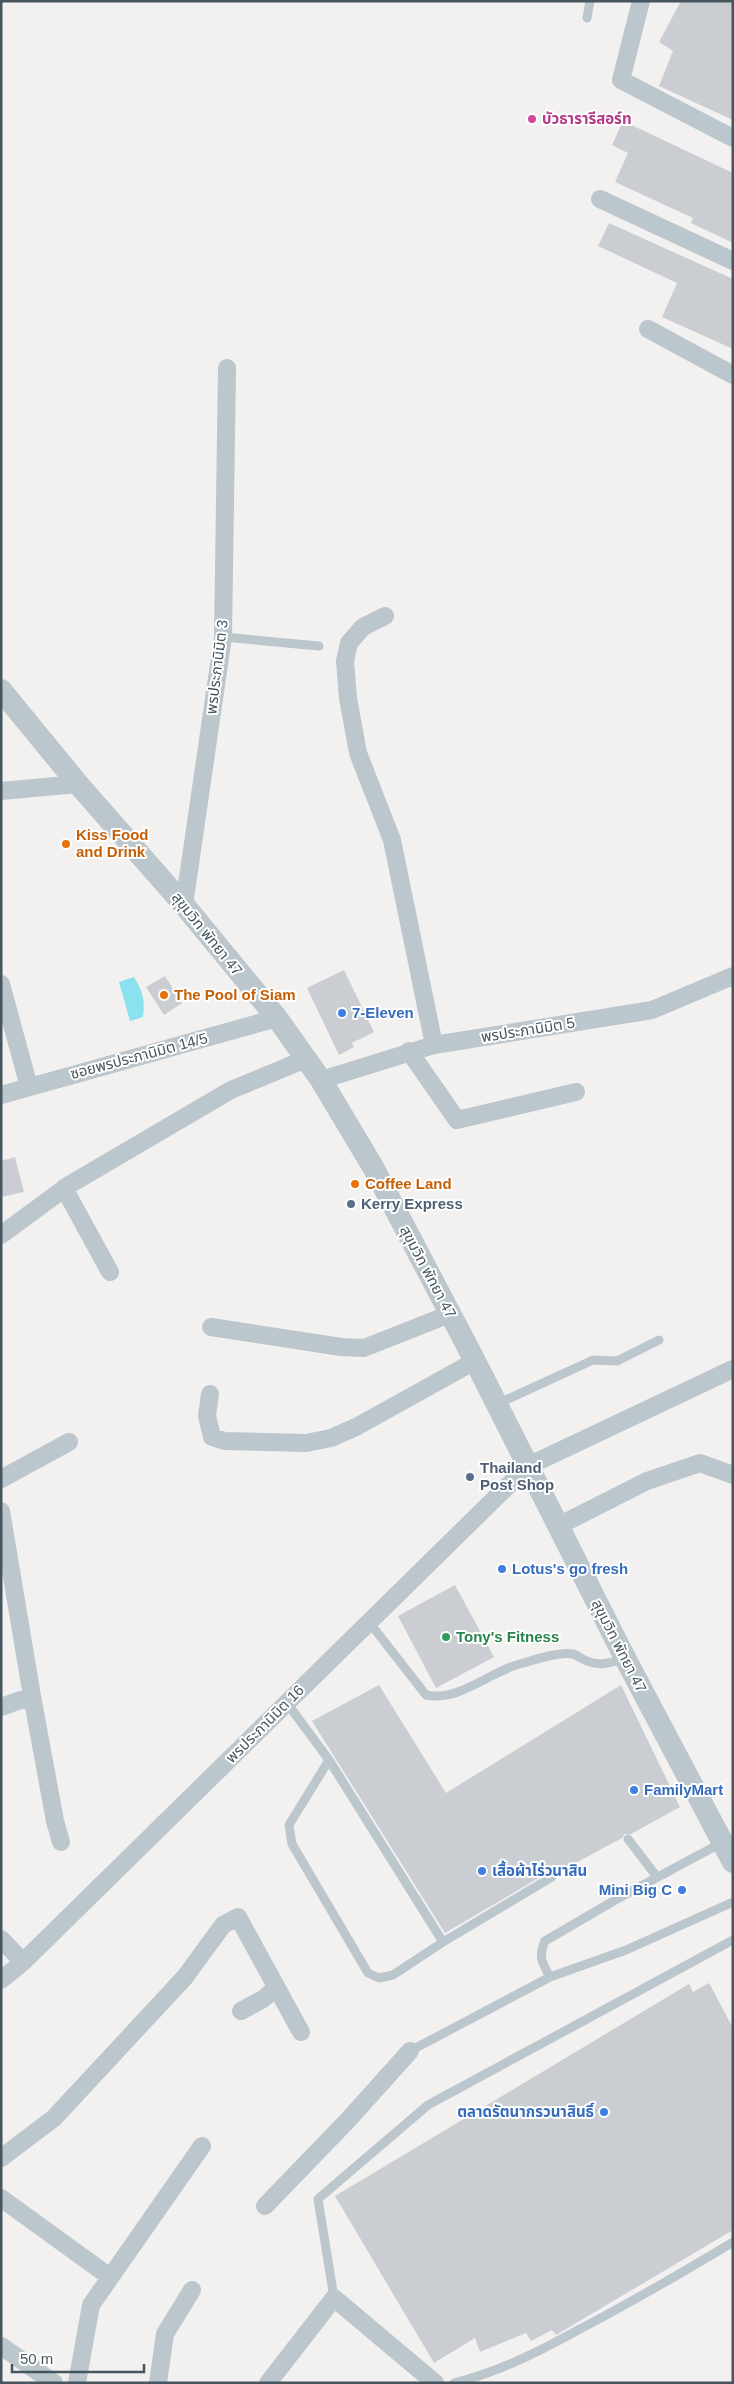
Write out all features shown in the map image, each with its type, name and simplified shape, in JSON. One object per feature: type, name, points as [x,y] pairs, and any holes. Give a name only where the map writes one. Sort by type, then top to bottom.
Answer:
[{"type":"street","points":[[641,1],[621,80],[733,138]]},
{"type":"street","points":[[600,199],[733,261]]},
{"type":"street","points":[[648,329],[733,375]]},
{"type":"street","name":"พรประภานิมิต 3","points":[[184,904],[223,637],[227,368]]},
{"type":"street","points":[[385,616],[363,627],[349,643],[345,661],[348,698],[358,754],[392,840],[434,1045]]},
{"type":"street","name":"สุขุมวิท พัทยา 47","points":[[1,690],[78,784],[184,904],[276,1018],[321,1080],[373,1167],[475,1361],[625,1658],[733,1862]]},
{"type":"street","points":[[1,791],[78,784]]},
{"type":"street","name":"พรประภานิมิต 5","points":[[321,1080],[434,1045],[652,1010],[733,976]]},
{"type":"street","points":[[1,984],[29,1086]]},
{"type":"street","name":"ซอยพรประภานิมิต 14/5","points":[[1,1094],[276,1018]]},
{"type":"street","points":[[410,1051],[457,1120],[576,1092]]},
{"type":"street","points":[[1,1235],[64,1188],[231,1090],[306,1059]]},
{"type":"street","points":[[64,1188],[110,1272]]},
{"type":"street","points":[[211,1327],[346,1348],[364,1348],[450,1314]]},
{"type":"street","points":[[210,1394],[206,1416],[212,1437],[225,1441],[306,1443],[331,1438],[356,1427],[475,1361]]},
{"type":"street","name":"พรประภานิมิต 16","points":[[1,1980],[23,1962],[528,1466],[733,1369]]},
{"type":"street","points":[[1,1479],[69,1442]]},
{"type":"street","points":[[558,1526],[647,1481],[700,1463],[733,1475]]},
{"type":"street","points":[[1,1511],[32,1696],[55,1822],[61,1842]]},
{"type":"street","points":[[1,1706],[32,1696]]},
{"type":"street","points":[[1,2158],[54,2118],[185,1977],[222,1925],[238,1917],[301,2032]]},
{"type":"street","points":[[1,1939],[23,1962]]},
{"type":"street","points":[[241,2011],[263,1999],[276,1988]]},
{"type":"street","points":[[265,2206],[349,2119],[410,2052]]},
{"type":"street","points":[[77,2383],[91,2305],[202,2146]]},
{"type":"street","points":[[1,2198],[110,2278]]},
{"type":"street","points":[[158,2383],[165,2334],[192,2290]]},
{"type":"street","points":[[268,2383],[334,2298],[435,2383]]},
{"type":"street","points":[[1,2346],[54,2383]]},
{"type":"lane","points":[[587,18],[590,1]]},
{"type":"lane","points":[[223,637],[319,646]]},
{"type":"lane","points":[[497,1404],[593,1360],[617,1361],[660,1340]]},
{"type":"lane","points":[[370,1622],[426,1696],[435,1697],[452,1694],[517,1664],[545,1657],[573,1654],[594,1664],[604,1664],[625,1658]]},
{"type":"lane","points":[[287,1703],[329,1760],[443,1942]]},
{"type":"lane","points":[[329,1760],[289,1825],[292,1844],[368,1973],[379,1978],[393,1975],[443,1942],[552,1877]]},
{"type":"lane","points":[[628,1839],[657,1877]]},
{"type":"lane","points":[[550,1977],[541,1961],[540,1951],[545,1941],[723,1842]]},
{"type":"lane","points":[[410,2052],[550,1977],[626,1950],[733,1902]]},
{"type":"lane","points":[[334,2298],[318,2199],[428,2104],[733,1940]]},
{"type":"lane","points":[[454,2383],[474,2378],[527,2358],[629,2303],[733,2242]]},
{"type":"water","points":[[134,977],[143,996],[144,1011],[143,1017],[130,1021],[119,982]]},
{"type":"building","points":[[681,1],[733,1],[733,120],[659,86],[673,51],[659,42]]},
{"type":"building","points":[[623,121],[733,173],[733,243],[691,223],[693,218],[615,182],[628,153],[612,145]]},
{"type":"building","points":[[609,223],[733,279],[733,349],[662,317],[677,283],[598,246]]},
{"type":"building","name":"7-Eleven","points":[[344,970],[374,1032],[352,1043],[354,1047],[339,1055],[307,988]]},
{"type":"building","name":"The Pool of Siam","points":[[165,976],[182,1003],[164,1015],[146,987]]},
{"type":"building","points":[[15,1157],[24,1192],[1,1197],[1,1161]]},
{"type":"building","name":"Tony's Fitness","points":[[455,1585],[494,1657],[436,1688],[398,1616]]},
{"type":"building","name":"เสื้อผ้าไร่วนาสิน","points":[[379,1685],[446,1793],[621,1685],[680,1807],[631,1834],[625,1834],[622,1838],[557,1873],[549,1872],[445,1933],[312,1721]]},
{"type":"building","name":"ตลาดรัตนากรวนาสินธิ์","points":[[709,1983],[733,2028],[733,2230],[556,2335],[552,2330],[531,2341],[526,2333],[480,2352],[475,2338],[434,2363],[335,2196],[689,1984],[693,1992]]},
{"type":"place","name":"บัวธารารีสอร์ท","points":[[532,119]]},
{"type":"place","name":"Kiss Food and Drink","points":[[66,844]]},
{"type":"place","name":"The Pool of Siam","points":[[164,995]]},
{"type":"place","name":"7-Eleven","points":[[342,1013]]},
{"type":"place","name":"Coffee Land","points":[[355,1184]]},
{"type":"place","name":"Kerry Express","points":[[351,1204]]},
{"type":"place","name":"Thailand Post Shop","points":[[470,1477]]},
{"type":"place","name":"Lotus's go fresh","points":[[502,1569]]},
{"type":"place","name":"Tony's Fitness","points":[[446,1637]]},
{"type":"place","name":"FamilyMart","points":[[634,1790]]},
{"type":"place","name":"เสื้อผ้าไร่วนาสิน","points":[[482,1871]]},
{"type":"place","name":"Mini Big C","points":[[682,1890]]},
{"type":"place","name":"ตลาดรัตนากรวนาสินธิ์","points":[[604,2112]]}]
